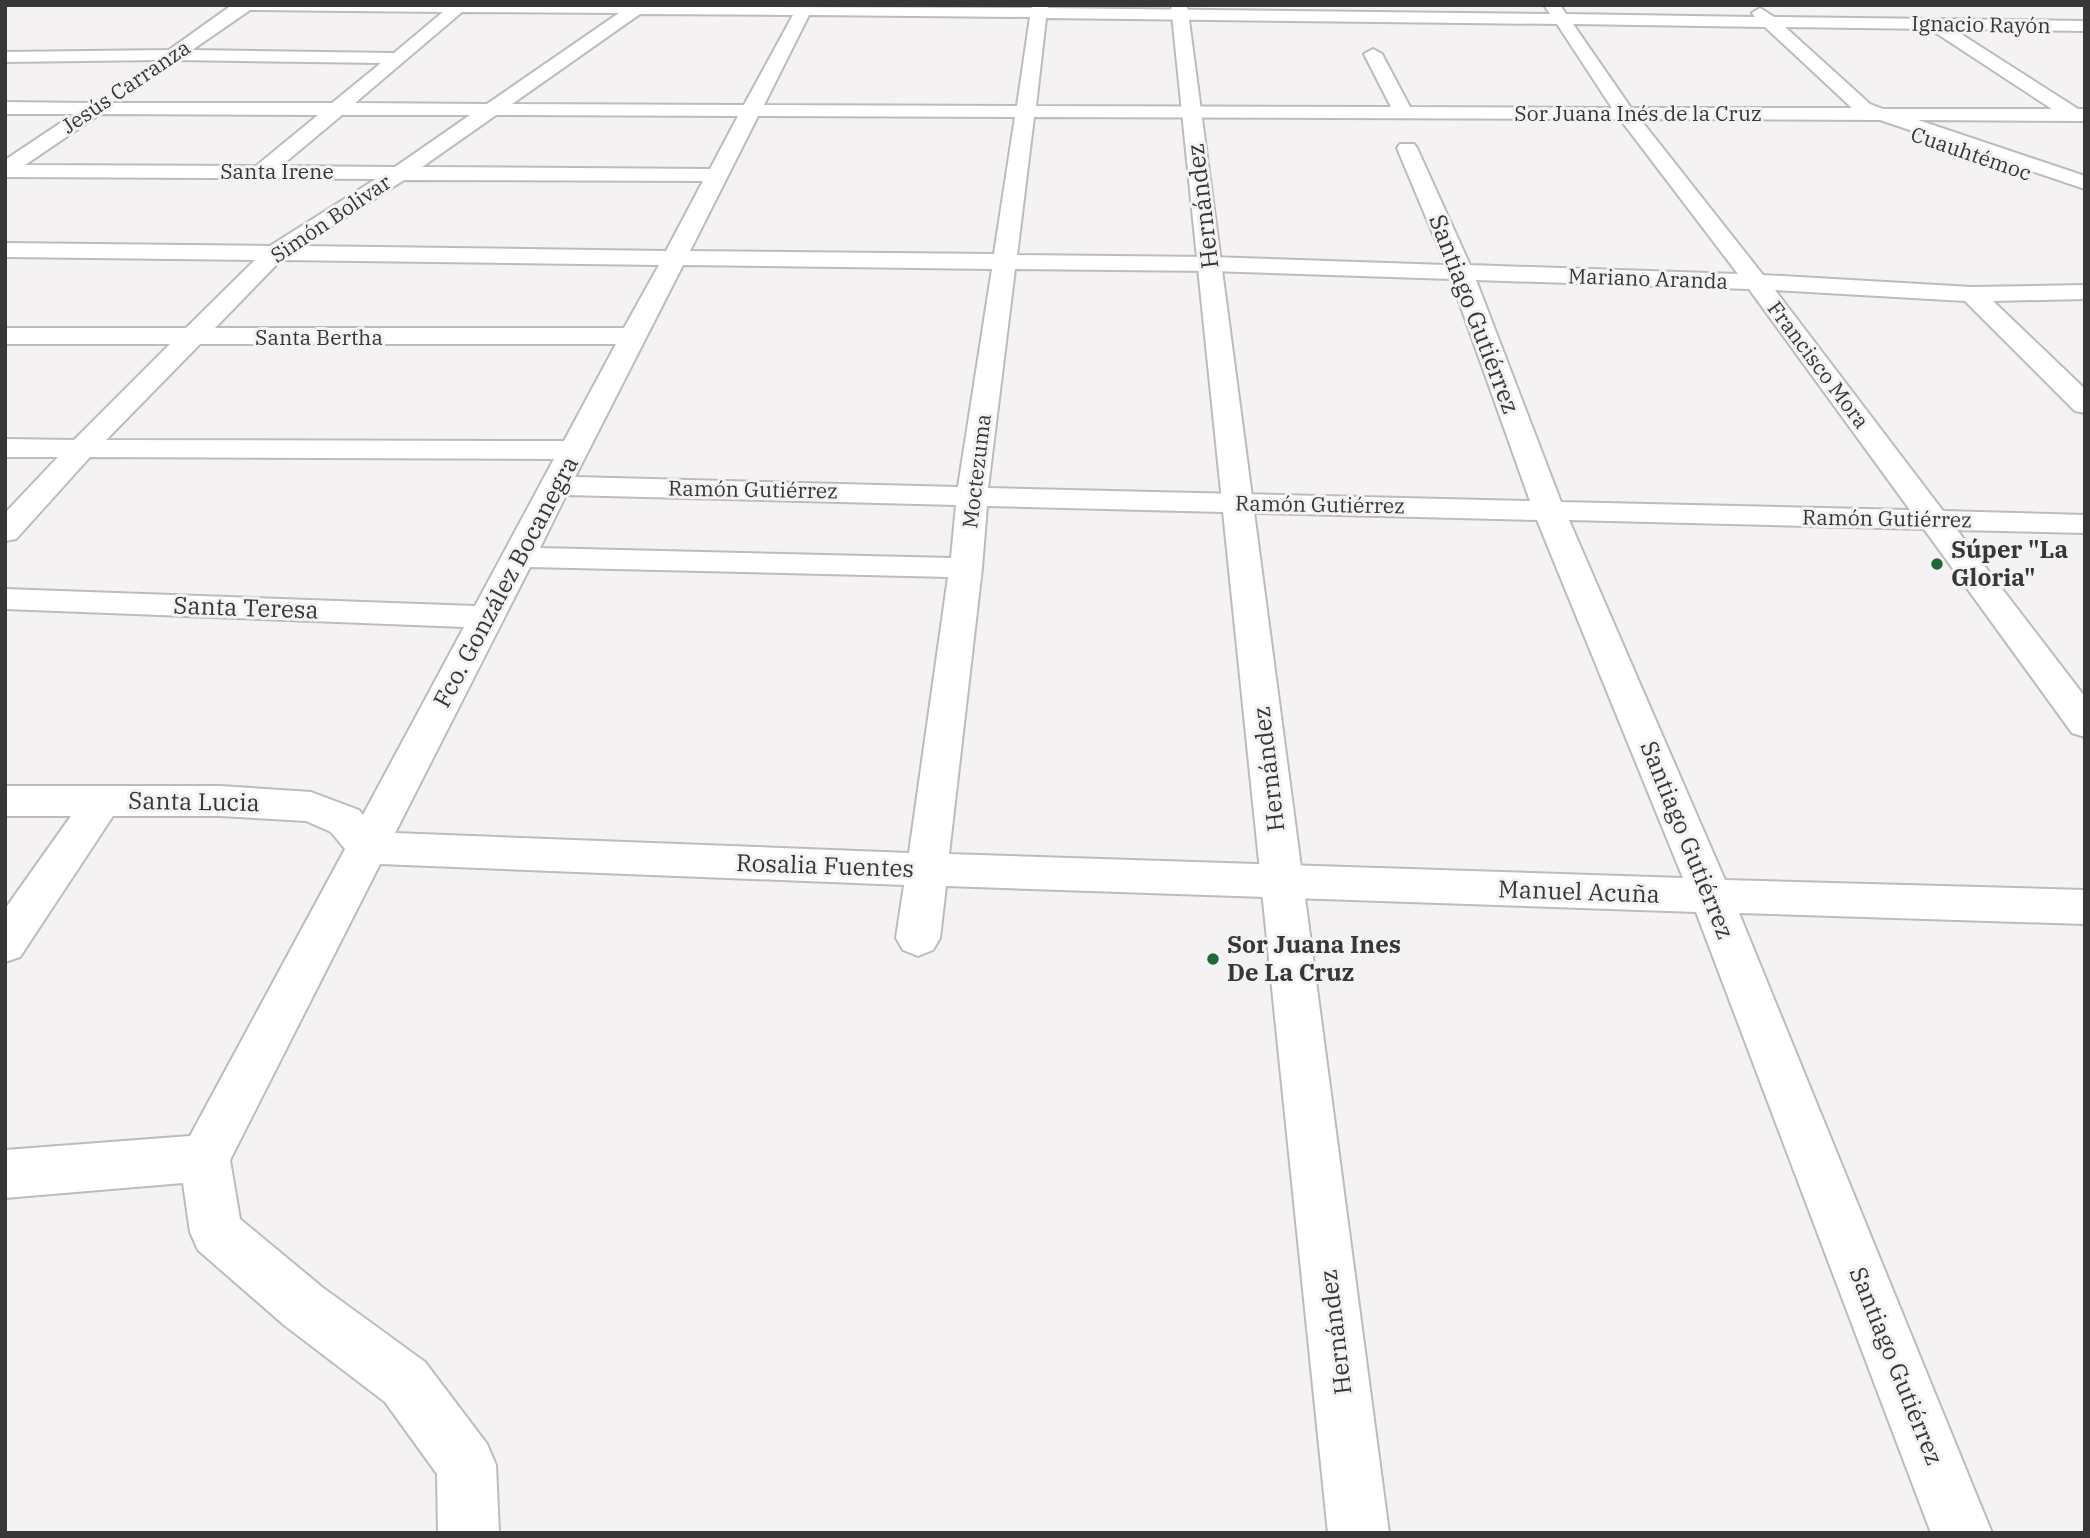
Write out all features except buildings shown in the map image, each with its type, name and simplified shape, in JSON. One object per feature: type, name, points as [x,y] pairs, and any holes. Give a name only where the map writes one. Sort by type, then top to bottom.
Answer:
[{"type":"street","name":"Ignacio Rayón","points":[[240,5],[635,10],[805,8],[1557,12],[1769,21],[2085,26]]},
{"type":"street","name":"Jesús Carranza","points":[[151,71],[246,5]]},
{"type":"street","name":"Cuauhtémoc","points":[[1750,5],[1870,113],[1922,138],[2085,194]]},
{"type":"street","points":[[1904,5],[2079,115]]},
{"type":"street","points":[[262,172],[459,7]]},
{"type":"street","name":"Fco. González Bocanegra","points":[[205,1158],[805,8]]},
{"type":"street","name":"Moctezuma","points":[[918,938],[966,568],[972,496],[1040,9]]},
{"type":"street","name":"Hernández","points":[[1180,9],[1359,1533]]},
{"type":"street","name":"Simón Bolivar","points":[[5,532],[80,450],[275,253],[400,173],[635,10]]},
{"type":"street","name":"Francisco Mora","points":[[1557,12],[1626,114],[1756,282],[2085,724]]},
{"type":"street","name":"Santiago Gutiérrez","points":[[1373,54],[1406,131],[1549,510],[1711,895],[1962,1533]]},
{"type":"street","points":[[5,57],[173,55],[397,58]]},
{"type":"street","name":"Jesús Carranza","points":[[5,170],[118,93]]},
{"type":"street","name":"Sor Juana Inés de la Cruz","points":[[5,108],[1192,112],[1406,131],[1626,114],[2079,115]]},
{"type":"street","name":"Cuauhtémoc","points":[[1870,113],[2085,183]]},
{"type":"street","name":"Santa Irene","points":[[5,170],[718,175]]},
{"type":"street","name":"Mariano Aranda","points":[[5,250],[1210,264],[1756,282],[1972,294],[2085,292]]},
{"type":"street","points":[[1972,294],[2085,405]]},
{"type":"street","name":"Santa Bertha","points":[[5,336],[634,336]]},
{"type":"street","points":[[5,448],[574,450]]},
{"type":"street","name":"Ramón Gutiérrez","points":[[555,485],[2085,524]]},
{"type":"street","points":[[518,557],[966,568]]},
{"type":"street","name":"Santa Teresa","points":[[5,599],[487,617]]},
{"type":"street","name":"Santa Lucia","points":[[5,801],[219,800],[311,807],[345,821],[367,848]]},
{"type":"street","points":[[5,944],[102,801]]},
{"type":"street","name":"Rosalia Fuentes","points":[[367,848],[1283,883]]},
{"type":"street","name":"Manuel Acuña","points":[[1283,883],[2085,907]]},
{"type":"street","points":[[5,1174],[205,1158],[216,1232],[303,1306],[405,1382],[467,1465],[469,1533]]},
{"type":"place","name":"Súper \"La Gloria\"","points":[[1937,564]]},
{"type":"place","name":"Sor Juana Ines De La Cruz","points":[[1213,959]]}]
